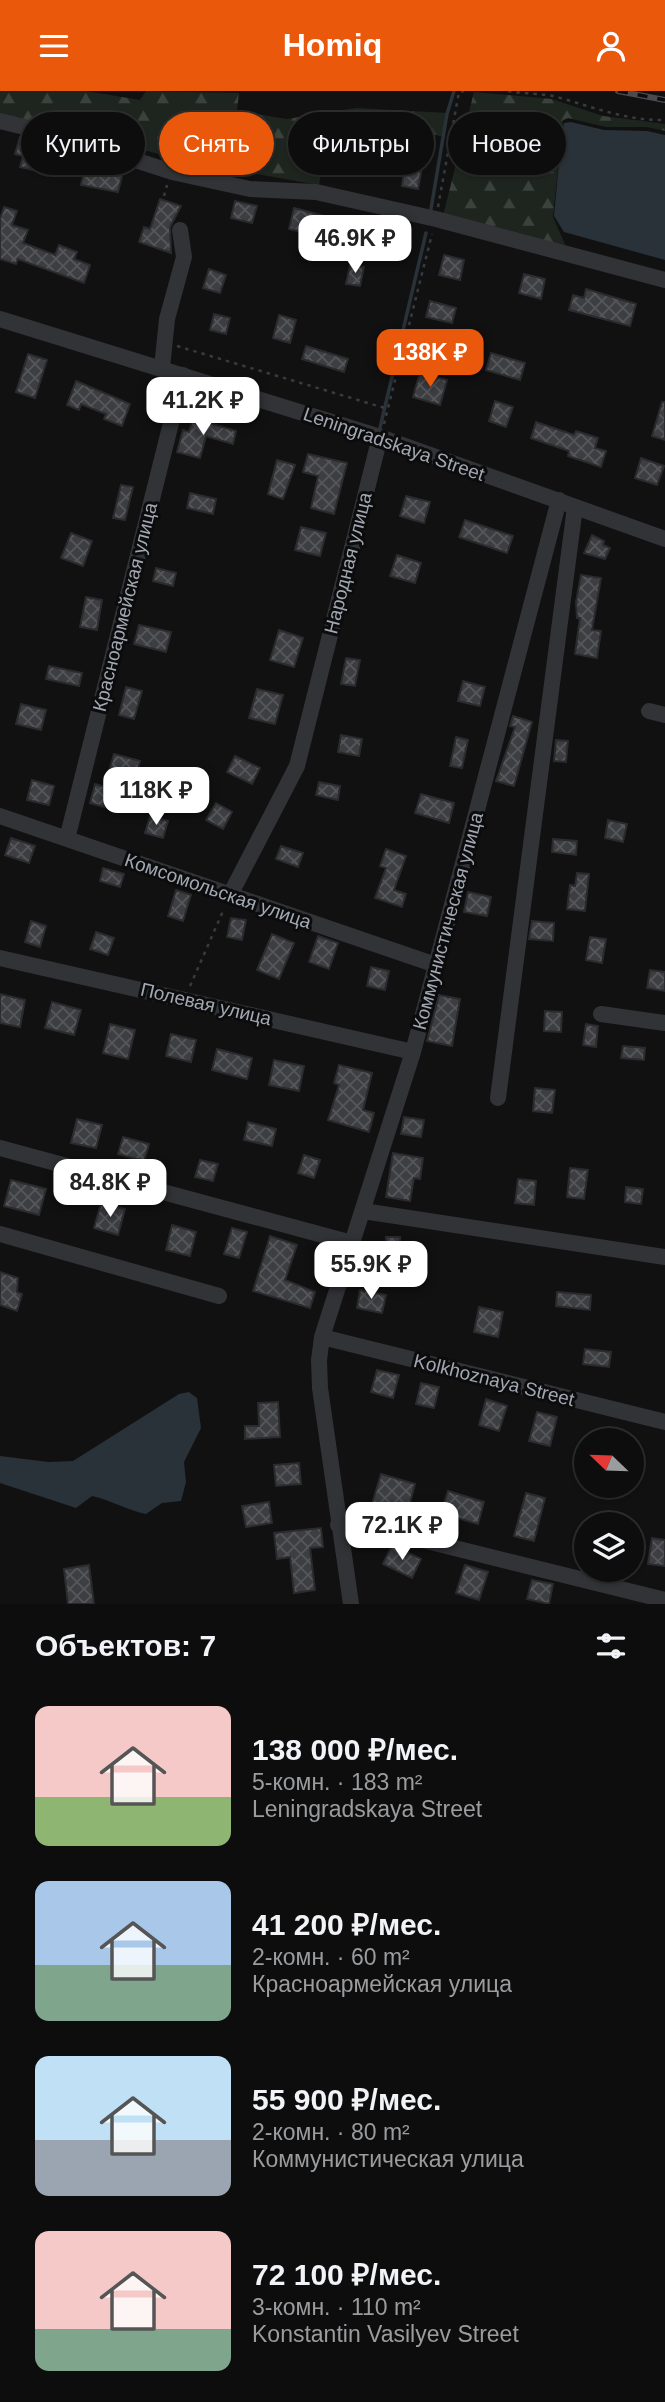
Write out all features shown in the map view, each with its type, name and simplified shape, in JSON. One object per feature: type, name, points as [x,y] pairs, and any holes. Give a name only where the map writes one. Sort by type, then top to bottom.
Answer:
[{"type":"street","points":[[0,121],[61,136],[185,174],[250,189],[316,192],[436,219],[665,280]]},
{"type":"street","points":[[162,363],[167,319],[184,257],[180,230]]},
{"type":"street","name":"Leningradskaya Street","points":[[0,319],[162,363],[183,375],[380,437],[665,539]]},
{"type":"street","name":"Красноармейская улица","points":[[67,839],[183,375]]},
{"type":"street","name":"Народная улица","points":[[230,895],[297,766],[380,437]]},
{"type":"street","points":[[498,1098],[567,504]]},
{"type":"street","name":"Коммунистическая улица","points":[[351,1604],[320,1388],[318,1360],[322,1337],[413,1052],[567,504]]},
{"type":"street","name":"Комсомольская улица","points":[[0,816],[436,965]]},
{"type":"street","name":"Полевая улица","points":[[0,958],[413,1052]]},
{"type":"street","points":[[601,1014],[665,1023]]},
{"type":"street","points":[[0,1148],[352,1243]]},
{"type":"street","points":[[363,1211],[665,1257]]},
{"type":"street","points":[[0,1234],[219,1296]]},
{"type":"street","name":"Kolkhoznaya Street","points":[[322,1337],[665,1422]]},
{"type":"street","points":[[338,1525],[362,1525],[665,1600]]},
{"type":"path","points":[[380,437],[436,219],[453,116],[459,92],[464,91]]},
{"type":"path","points":[[508,91],[554,96],[615,115],[665,120]]},
{"type":"path","points":[[162,363],[175,346],[386,408]]},
{"type":"path","points":[[185,999],[230,895]]},
{"type":"green space","points":[[0,91],[86,91],[140,100],[146,91],[239,93],[237,111],[243,112],[159,112],[159,154],[145,150],[145,112],[21,112],[21,119],[0,114]]},
{"type":"green space","points":[[474,92],[552,99],[603,116],[665,124],[665,131],[647,127],[606,127],[566,119],[566,112],[469,112]]},
{"type":"green space","points":[[356,108],[430,112],[331,112]]},
{"type":"green space","points":[[434,112],[448,113],[443,137],[434,134]]},
{"type":"green space","points":[[274,117],[288,119],[288,175],[321,175],[319,185],[263,175],[274,175]]},
{"type":"green space","points":[[453,175],[557,175],[553,217],[567,249],[443,216]]},
{"type":"shaded area","points":[[566,123],[604,130],[647,131],[665,135],[665,260],[564,232],[554,216],[558,175],[566,175]]},
{"type":"shaded area","points":[[189,1392],[197,1398],[201,1428],[184,1462],[186,1482],[181,1501],[162,1503],[146,1514],[92,1496],[76,1508],[0,1483],[0,1456],[49,1462],[73,1461],[179,1394]]},
{"type":"building","points":[[20,137],[21,137],[21,156],[15,154]]},
{"type":"building","points":[[83,175],[122,175],[118,192],[81,185]]},
{"type":"building","points":[[404,175],[421,175],[418,189],[402,186]]},
{"type":"building","points":[[160,199],[181,206],[170,227],[171,253],[139,242],[144,227],[150,229]]},
{"type":"building","points":[[235,201],[257,206],[252,223],[231,218]]},
{"type":"building","points":[[4,207],[17,211],[12,225],[28,230],[23,243],[55,255],[59,245],[77,252],[74,259],[90,265],[84,283],[18,259],[16,264],[0,259],[0,219]]},
{"type":"building","points":[[294,208],[321,215],[316,235],[289,229]]},
{"type":"building","points":[[370,236],[404,245],[401,259],[366,250]]},
{"type":"building","points":[[444,255],[464,260],[460,280],[439,275]]},
{"type":"building","points":[[350,265],[364,267],[360,286],[346,284]]},
{"type":"building","points":[[209,269],[226,275],[220,293],[203,288]]},
{"type":"building","points":[[524,274],[545,279],[541,299],[519,293]]},
{"type":"building","points":[[586,289],[636,304],[630,326],[569,310],[573,295],[584,298]]},
{"type":"building","points":[[430,301],[456,308],[452,323],[426,317]]},
{"type":"building","points":[[214,314],[230,318],[226,334],[210,330]]},
{"type":"building","points":[[279,315],[296,320],[290,343],[273,338]]},
{"type":"building","points":[[306,346],[348,359],[344,372],[302,359]]},
{"type":"building","points":[[491,353],[525,363],[520,380],[486,370]]},
{"type":"building","points":[[28,354],[47,360],[35,398],[16,392]]},
{"type":"building","points":[[420,372],[447,380],[440,405],[413,397]]},
{"type":"building","points":[[76,381],[130,404],[122,426],[104,419],[106,414],[81,404],[79,410],[67,405]]},
{"type":"building","points":[[495,401],[513,407],[506,427],[489,421]]},
{"type":"building","points":[[662,402],[665,402],[665,440],[652,436]]},
{"type":"building","points":[[193,418],[236,431],[233,444],[206,436],[200,458],[177,452],[183,430],[189,432]]},
{"type":"building","points":[[536,422],[574,435],[576,431],[598,438],[595,448],[606,451],[601,467],[568,456],[569,451],[531,438]]},
{"type":"building","points":[[308,454],[347,463],[334,514],[311,508],[318,476],[303,472]]},
{"type":"building","points":[[641,458],[664,466],[657,485],[635,478]]},
{"type":"building","points":[[277,460],[295,465],[283,499],[268,494]]},
{"type":"building","points":[[121,485],[133,487],[125,520],[113,518]]},
{"type":"building","points":[[190,493],[216,499],[213,514],[187,508]]},
{"type":"building","points":[[406,496],[430,502],[424,523],[400,516]]},
{"type":"building","points":[[465,520],[513,536],[507,553],[459,537]]},
{"type":"building","points":[[301,527],[326,533],[320,556],[295,550]]},
{"type":"building","points":[[71,533],[92,541],[83,566],[61,558]]},
{"type":"building","points":[[592,535],[604,541],[603,545],[610,548],[605,559],[584,553]]},
{"type":"building","points":[[397,555],[421,563],[415,583],[390,576]]},
{"type":"building","points":[[156,568],[176,573],[173,586],[153,581]]},
{"type":"building","points":[[581,575],[601,578],[592,630],[601,631],[597,658],[575,654],[580,618],[577,618],[576,602]]},
{"type":"building","points":[[86,597],[102,600],[97,630],[80,627]]},
{"type":"building","points":[[139,625],[171,632],[166,652],[134,644]]},
{"type":"building","points":[[279,630],[303,638],[294,667],[270,660]]},
{"type":"building","points":[[346,658],[360,660],[355,686],[341,684]]},
{"type":"building","points":[[49,666],[82,673],[79,686],[46,679]]},
{"type":"building","points":[[463,681],[485,687],[480,706],[458,701]]},
{"type":"building","points":[[126,687],[142,691],[134,719],[119,715]]},
{"type":"building","points":[[257,689],[283,695],[275,724],[249,718]]},
{"type":"building","points":[[21,704],[46,710],[41,730],[16,724]]},
{"type":"building","points":[[513,716],[532,722],[514,786],[496,781],[515,727],[510,726]]},
{"type":"building","points":[[341,735],[362,739],[359,756],[338,752]]},
{"type":"building","points":[[456,737],[468,740],[462,768],[450,766]]},
{"type":"building","points":[[556,740],[568,741],[566,762],[554,761]]},
{"type":"building","points":[[114,754],[140,761],[136,777],[109,771]]},
{"type":"building","points":[[235,756],[260,768],[252,784],[227,772]]},
{"type":"building","points":[[32,780],[54,786],[49,805],[27,800]]},
{"type":"building","points":[[319,782],[340,786],[338,800],[316,795]]},
{"type":"building","points":[[95,784],[109,788],[104,807],[90,803]]},
{"type":"building","points":[[421,794],[454,803],[449,823],[415,813]]},
{"type":"building","points":[[216,803],[232,812],[223,829],[206,820]]},
{"type":"building","points":[[150,816],[168,821],[163,838],[145,833]]},
{"type":"building","points":[[608,820],[627,824],[623,842],[605,838]]},
{"type":"building","points":[[11,838],[35,846],[29,863],[5,855]]},
{"type":"building","points":[[553,839],[577,841],[576,855],[552,852]]},
{"type":"building","points":[[281,846],[303,853],[298,867],[276,859]]},
{"type":"building","points":[[386,849],[406,856],[394,890],[406,894],[402,907],[375,898],[386,868],[380,866]]},
{"type":"building","points":[[103,868],[124,874],[120,887],[100,881]]},
{"type":"building","points":[[577,873],[589,874],[585,911],[567,909],[570,885],[575,886]]},
{"type":"building","points":[[176,890],[191,895],[183,921],[168,916]]},
{"type":"building","points":[[468,892],[491,897],[487,916],[464,912]]},
{"type":"building","points":[[231,918],[246,920],[242,940],[227,937]]},
{"type":"building","points":[[31,921],[46,926],[40,947],[25,942]]},
{"type":"building","points":[[532,921],[554,923],[553,941],[529,939]]},
{"type":"building","points":[[96,932],[114,938],[108,955],[90,949]]},
{"type":"building","points":[[272,934],[294,943],[279,979],[257,970]]},
{"type":"building","points":[[318,936],[338,943],[329,969],[309,962]]},
{"type":"building","points":[[590,937],[606,939],[602,963],[586,960]]},
{"type":"building","points":[[371,967],[389,971],[385,990],[367,986]]},
{"type":"building","points":[[650,970],[665,972],[665,991],[647,988]]},
{"type":"building","points":[[0,994],[25,1000],[20,1027],[0,1023]]},
{"type":"building","points":[[439,995],[460,999],[452,1046],[427,1041]]},
{"type":"building","points":[[52,1002],[81,1010],[74,1035],[45,1028]]},
{"type":"building","points":[[545,1011],[562,1012],[561,1032],[544,1031]]},
{"type":"building","points":[[110,1024],[135,1030],[128,1059],[103,1053]]},
{"type":"building","points":[[586,1024],[598,1026],[596,1047],[583,1045]]},
{"type":"building","points":[[171,1034],[196,1040],[191,1062],[166,1056]]},
{"type":"building","points":[[623,1046],[645,1048],[644,1060],[621,1058]]},
{"type":"building","points":[[217,1049],[252,1058],[247,1079],[212,1070]]},
{"type":"building","points":[[274,1060],[304,1066],[299,1091],[269,1085]]},
{"type":"building","points":[[339,1065],[372,1073],[363,1110],[374,1113],[369,1132],[328,1120],[339,1085],[334,1083]]},
{"type":"building","points":[[535,1088],[555,1090],[552,1113],[533,1111]]},
{"type":"building","points":[[404,1117],[424,1120],[421,1137],[401,1134]]},
{"type":"building","points":[[77,1119],[102,1125],[96,1148],[71,1143]]},
{"type":"building","points":[[248,1122],[276,1129],[272,1146],[244,1140]]},
{"type":"building","points":[[123,1137],[149,1144],[144,1161],[118,1154]]},
{"type":"building","points":[[393,1153],[423,1158],[420,1179],[414,1178],[410,1201],[386,1197]]},
{"type":"building","points":[[304,1155],[320,1160],[314,1178],[298,1173]]},
{"type":"building","points":[[200,1160],[218,1164],[213,1181],[195,1177]]},
{"type":"building","points":[[570,1168],[588,1170],[584,1199],[567,1197]]},
{"type":"building","points":[[518,1179],[536,1181],[534,1205],[515,1203]]},
{"type":"building","points":[[11,1180],[46,1189],[39,1215],[4,1206]]},
{"type":"building","points":[[626,1187],[643,1189],[641,1204],[625,1202]]},
{"type":"building","points":[[101,1203],[125,1209],[118,1235],[94,1228]]},
{"type":"building","points":[[172,1225],[196,1232],[190,1256],[166,1250]]},
{"type":"building","points":[[232,1228],[247,1232],[239,1258],[224,1254]]},
{"type":"building","points":[[270,1236],[297,1245],[285,1280],[315,1292],[310,1308],[253,1291]]},
{"type":"building","points":[[386,1237],[400,1237],[400,1257],[387,1257]]},
{"type":"building","points":[[0,1272],[18,1278],[17,1292],[22,1294],[17,1311],[0,1305]]},
{"type":"building","points":[[360,1290],[386,1295],[382,1313],[357,1308]]},
{"type":"building","points":[[557,1292],[591,1295],[590,1310],[556,1306]]},
{"type":"building","points":[[479,1307],[503,1312],[498,1337],[474,1332]]},
{"type":"building","points":[[585,1349],[611,1352],[609,1367],[583,1364]]},
{"type":"building","points":[[377,1370],[399,1375],[393,1398],[371,1392]]},
{"type":"building","points":[[421,1383],[439,1387],[434,1408],[416,1404]]},
{"type":"building","points":[[486,1399],[507,1406],[499,1431],[479,1425]]},
{"type":"building","points":[[278,1402],[280,1437],[245,1439],[245,1426],[259,1426],[258,1403]]},
{"type":"building","points":[[537,1412],[557,1417],[550,1446],[529,1441]]},
{"type":"building","points":[[299,1463],[301,1484],[276,1486],[274,1465]]},
{"type":"building","points":[[381,1474],[415,1484],[407,1514],[372,1504]]},
{"type":"building","points":[[448,1491],[484,1502],[478,1524],[441,1513]]},
{"type":"building","points":[[526,1493],[545,1498],[534,1541],[514,1536]]},
{"type":"building","points":[[269,1502],[272,1523],[246,1527],[242,1506]]},
{"type":"building","points":[[321,1528],[323,1547],[310,1548],[315,1590],[294,1593],[290,1557],[277,1559],[274,1533]]},
{"type":"building","points":[[652,1538],[665,1540],[665,1566],[648,1564]]},
{"type":"building","points":[[392,1545],[421,1559],[412,1578],[383,1564]]},
{"type":"building","points":[[89,1565],[94,1604],[68,1604],[64,1569]]},
{"type":"building","points":[[465,1565],[488,1572],[479,1600],[456,1593]]},
{"type":"building","points":[[532,1580],[553,1584],[549,1604],[527,1599]]},
{"type":"waterway","points":[[431,209],[447,114],[454,91]]},
{"type":"waterway","points":[[379,432],[426,233]]},
{"type":"railway","points":[[618,91],[665,100]]}]
